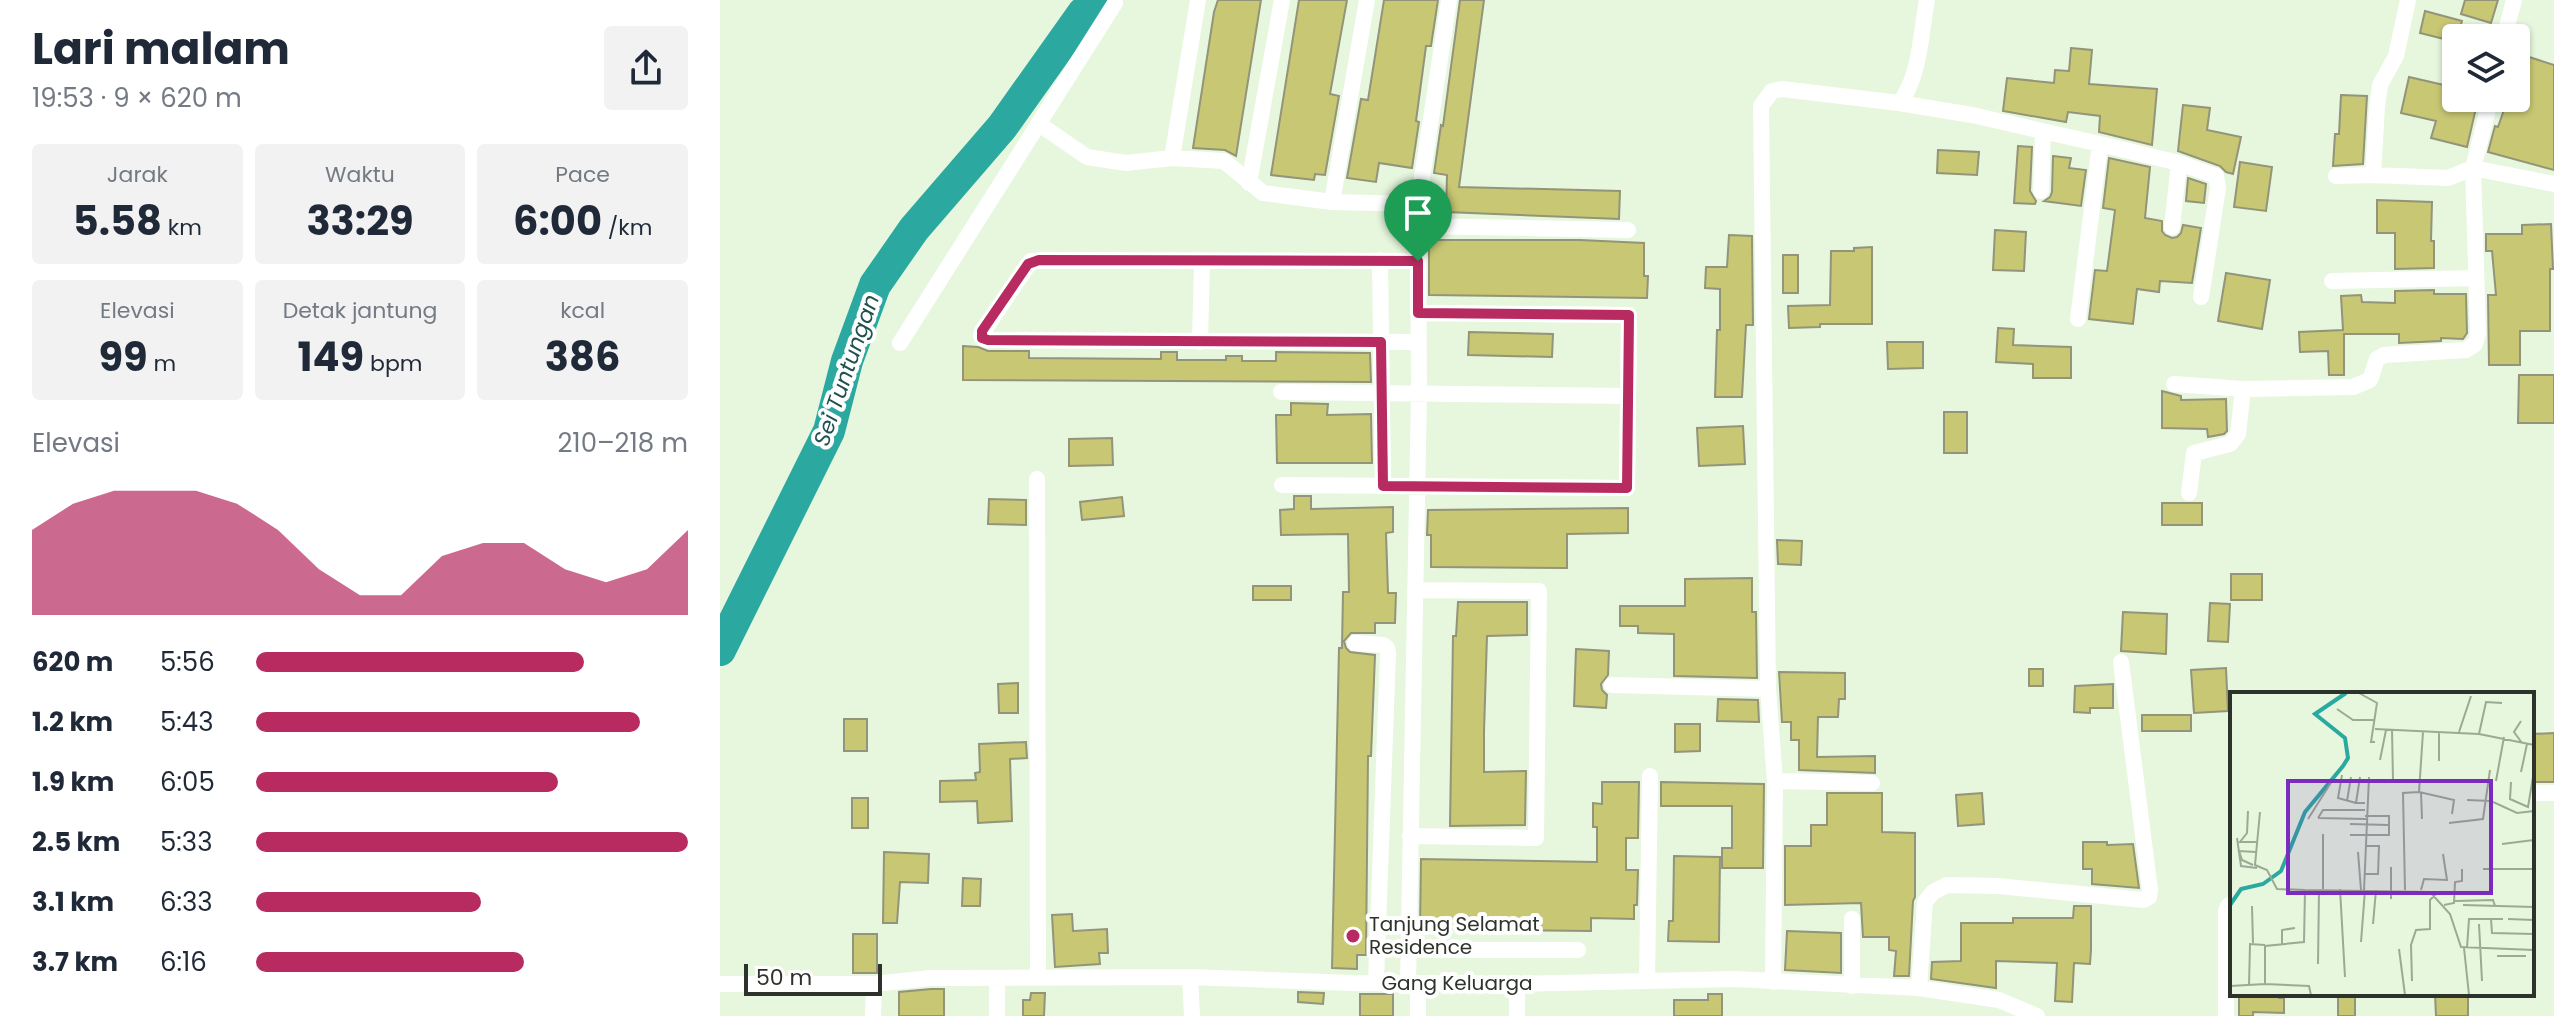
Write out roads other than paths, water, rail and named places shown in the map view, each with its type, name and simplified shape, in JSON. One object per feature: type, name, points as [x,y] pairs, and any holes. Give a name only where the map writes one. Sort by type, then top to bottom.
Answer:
[{"type":"street","points":[[1172,158],[1198,0]]},
{"type":"street","points":[[1249,183],[1282,0]]},
{"type":"street","points":[[1332,202],[1367,0]]},
{"type":"street","points":[[1418,1016],[1409,950],[1419,393],[1418,204],[1449,0]]},
{"type":"street","points":[[1899,103],[1913,81],[1927,0]]},
{"type":"street","points":[[2373,175],[2380,85],[2396,56],[2408,0]]},
{"type":"street","points":[[2508,24],[2514,0]]},
{"type":"street","points":[[900,343],[1115,3]]},
{"type":"street","points":[[1773,982],[1775,781],[1768,689],[1761,106],[1772,91],[1782,89],[1899,103],[1972,115],[2100,144],[2179,163],[2213,175],[2218,180],[2201,297]]},
{"type":"street","points":[[2174,384],[2243,389],[2353,387],[2370,380],[2377,359],[2384,355],[2466,350],[2475,344],[2478,334],[2473,168],[2487,112]]},
{"type":"street","points":[[1039,124],[1087,157],[1126,163],[1172,158],[1224,161],[1263,193],[1332,202],[1418,204]]},
{"type":"street","points":[[2041,191],[2043,132]]},
{"type":"street","points":[[2078,319],[2100,144]]},
{"type":"street","points":[[2172,227],[2179,163]]},
{"type":"street","points":[[2336,176],[2448,178],[2473,168],[2554,184]]},
{"type":"street","points":[[1418,226],[1628,230]]},
{"type":"street","points":[[1380,260],[1383,486]]},
{"type":"street","points":[[1418,261],[1031,261],[981,335],[988,340],[1419,342]]},
{"type":"street","points":[[1200,342],[1202,262]]},
{"type":"street","points":[[2332,281],[2476,278]]},
{"type":"street","points":[[1282,485],[1627,488],[1629,315],[1418,313]]},
{"type":"street","points":[[2189,493],[2194,453],[2230,444],[2238,434],[2243,389]]},
{"type":"street","points":[[1281,392],[1628,396]]},
{"type":"street","points":[[1037,479],[1038,978]]},
{"type":"street","points":[[1410,836],[1536,838],[1539,591],[1415,590]]},
{"type":"street","points":[[1355,643],[1383,645],[1388,653],[1376,982]]},
{"type":"street","points":[[1919,988],[1925,902],[1933,892],[1947,885],[1998,886],[2144,900],[2149,897],[2121,662]]},
{"type":"street","points":[[1612,685],[1768,689]]},
{"type":"street","points":[[1647,980],[1650,776]]},
{"type":"street","points":[[1775,781],[1872,783]]},
{"type":"street","points":[[2226,1016],[2226,911],[2230,905]]},
{"type":"street","points":[[1852,919],[1852,986]]},
{"type":"street","points":[[1409,950],[1578,950]]},
{"type":"street","points":[[1190,977],[1192,1016]]},
{"type":"street","name":"Gang Keluarga","points":[[720,984],[874,984],[930,978],[1190,977],[1517,984],[1734,979],[1919,988],[1999,1000],[2037,1016]]},
{"type":"street","points":[[997,978],[997,1016]]},
{"type":"street","points":[[873,1016],[874,984]]},
{"type":"street","points":[[1517,984],[1517,1016]]},
{"type":"waterway","name":"Sei Tuntungan","points":[[720,650],[829,431],[847,361],[875,285],[914,229],[1002,127],[1083,13],[1098,0]]},
{"type":"place","name":"Tanjung Selamat Residence","points":[[1353,936]]}]
